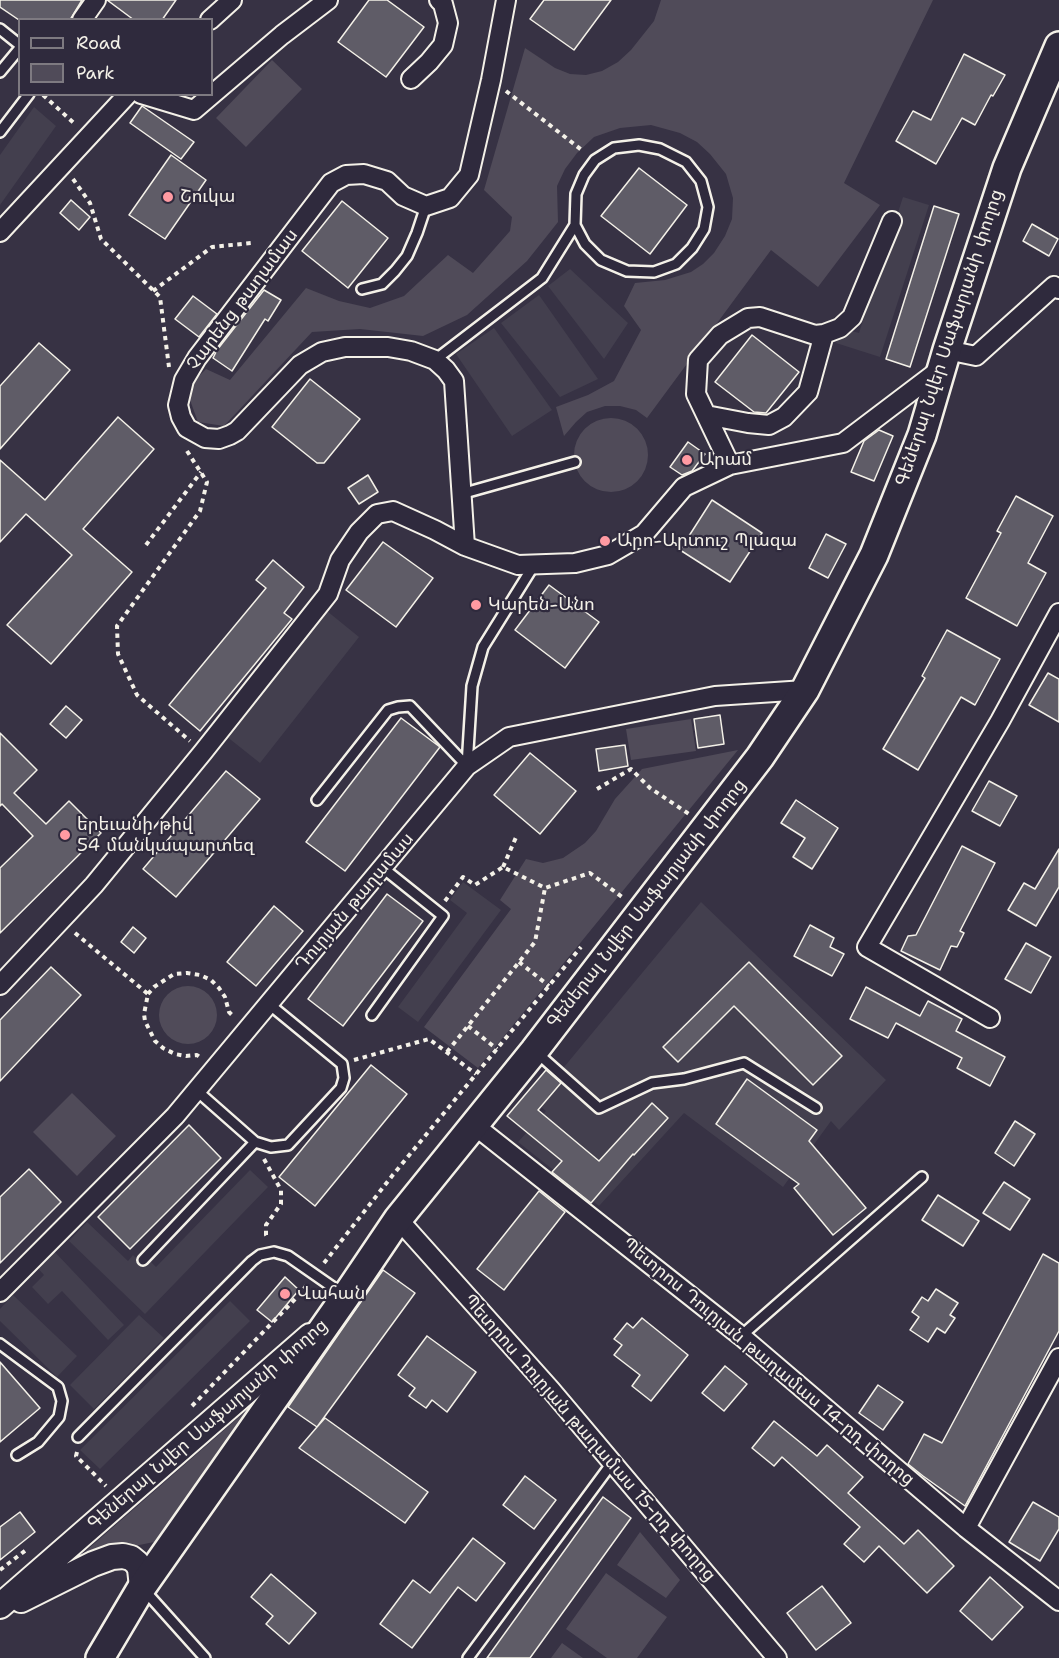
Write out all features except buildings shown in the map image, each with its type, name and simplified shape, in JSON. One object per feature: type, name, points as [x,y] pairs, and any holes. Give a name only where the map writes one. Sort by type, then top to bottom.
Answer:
[{"type":"main road","name":"Գեներալ Նվեր Սաֆարյանի փողոց","points":[[327,1322],[398,1219],[534,1051],[760,757],[805,690],[874,555],[922,435],[944,359],[1007,168],[1059,46]]},
{"type":"main road","points":[[100,1658],[142,1587],[327,1322]]},
{"type":"street","points":[[83,18],[96,0]]},
{"type":"street","points":[[212,18],[232,0]]},
{"type":"street","points":[[213,94],[282,35],[328,0]]},
{"type":"street","points":[[411,79],[443,45],[448,23],[443,4],[439,0]]},
{"type":"street","points":[[426,206],[450,198],[469,175],[491,80],[506,0]]},
{"type":"street","points":[[0,232],[126,96]]},
{"type":"street","points":[[148,96],[194,110],[210,96]]},
{"type":"street","name":"Չարենց թաղամաս","points":[[426,206],[403,196],[387,181],[364,174],[346,176],[331,183],[197,358],[184,380],[178,405],[187,428],[204,438],[219,439],[237,431],[300,365],[322,352],[345,347],[388,347],[411,351],[435,360]]},
{"type":"street","points":[[730,465],[696,394],[698,360],[720,335],[748,318],[760,317],[815,335],[840,328],[852,317],[892,221]]},
{"type":"street","points":[[0,985],[94,885],[203,752],[328,594],[340,560],[359,532],[377,514],[393,511],[465,546],[518,565],[575,563],[608,555],[644,534],[684,487],[730,465],[843,443],[944,359],[976,356],[1054,286],[1059,289]]},
{"type":"street","points":[[706,415],[769,425],[784,417],[808,392],[824,334]]},
{"type":"street","points":[[435,360],[454,381],[465,546]]},
{"type":"street","points":[[990,1018],[867,947],[1000,721],[1059,613]]},
{"type":"street","name":"Դուրյան թաղամաս","points":[[0,1292],[175,1116],[467,766],[509,737],[715,696],[805,690]]},
{"type":"street","name":"Պետրոս Դուրյան թաղամաս 14-րդ փողոց","points":[[474,1125],[741,1336],[966,1528],[1059,1601]]},
{"type":"street","name":"Պետրոս Դուրյան թաղամաս 15-րդ փողոց","points":[[398,1219],[550,1390],[777,1658]]},
{"type":"street","name":"Գեներալ Նվեր Սաֆարյանի փողոց","points":[[0,1608],[327,1322]]},
{"type":"street","points":[[966,1528],[1059,1358]]},
{"type":"street","points":[[0,1608],[112,1557],[123,1556],[137,1563],[142,1587]]},
{"type":"lane","points":[[0,29],[18,45]]},
{"type":"lane","points":[[0,72],[18,50]]},
{"type":"lane","points":[[0,132],[27,96]]},
{"type":"lane","points":[[639,145],[660,149],[686,162],[702,181],[708,207],[704,229],[692,248],[676,264],[654,272],[627,271],[601,260],[585,244],[575,225],[576,194],[584,175],[595,160],[614,148],[639,145]]},
{"type":"lane","points":[[362,289],[382,284],[407,256],[426,206]]},
{"type":"lane","points":[[435,360],[542,278],[575,225]]},
{"type":"lane","points":[[461,494],[575,462]]},
{"type":"lane","points":[[467,766],[472,686],[483,646],[535,564]]},
{"type":"lane","points":[[318,800],[388,710],[398,707],[410,706],[467,766]]},
{"type":"lane","points":[[372,1015],[443,916],[383,868]]},
{"type":"lane","points":[[196,1090],[255,1143],[272,1147],[288,1145],[341,1088],[344,1078],[342,1064],[269,1004]]},
{"type":"lane","points":[[534,1051],[599,1108],[652,1083],[684,1079],[744,1063],[816,1108]]},
{"type":"lane","points":[[143,1260],[255,1143]]},
{"type":"lane","points":[[741,1336],[922,1177]]},
{"type":"lane","points":[[78,1437],[256,1258],[265,1253],[280,1253],[288,1256],[346,1296]]},
{"type":"lane","points":[[0,1344],[58,1387],[62,1401],[59,1417],[38,1442],[17,1455]]},
{"type":"lane","points":[[468,1658],[612,1463]]},
{"type":"lane","points":[[142,1587],[205,1658]]},
{"type":"path","points":[[491,80],[595,160]]},
{"type":"path","points":[[44,96],[88,136]]},
{"type":"path","points":[[63,163],[90,204],[101,239],[160,297],[169,372]]},
{"type":"path","points":[[153,291],[212,247],[250,243]]},
{"type":"path","points":[[182,444],[207,482],[200,511],[117,626],[118,654],[136,695],[203,752]]},
{"type":"path","points":[[146,545],[201,472]]},
{"type":"path","points":[[597,789],[631,770],[650,789],[689,814],[696,806]]},
{"type":"path","points":[[437,911],[463,877],[475,885],[503,867],[517,835]]},
{"type":"path","points":[[503,867],[544,888],[590,873],[622,897],[615,905]]},
{"type":"path","points":[[447,1052],[535,942],[544,888]]},
{"type":"path","points":[[61,921],[148,994]]},
{"type":"path","points":[[185,1414],[298,1296],[392,1176],[582,946]]},
{"type":"path","points":[[519,962],[549,986]]},
{"type":"path","points":[[214,1069],[197,1055],[175,1054],[155,1041],[145,1021],[148,994],[154,987],[174,974],[200,975],[211,980],[219,988],[225,997],[229,1012],[248,1029]]},
{"type":"path","points":[[468,1026],[497,1049]]},
{"type":"path","points":[[342,1064],[429,1039],[476,1074]]},
{"type":"path","points":[[255,1143],[281,1190],[281,1204],[266,1225],[266,1235],[280,1253]]},
{"type":"path","points":[[78,1437],[76,1456],[109,1489]]},
{"type":"path","points":[[0,1570],[27,1550]]},
{"type":"shaded area","points":[[34,107],[56,126],[0,205],[0,155]]},
{"type":"shaded area","points":[[903,197],[929,205],[880,357],[836,343],[841,328],[859,333]]},
{"type":"shaded area","points":[[570,269],[628,323],[604,359],[548,286]]},
{"type":"shaded area","points":[[539,295],[598,379],[560,397],[501,323]]},
{"type":"shaded area","points":[[494,328],[552,410],[512,436],[456,354]]},
{"type":"shaded area","points":[[327,611],[359,637],[260,763],[226,736]]},
{"type":"shaded area","points":[[463,882],[501,910],[418,1022],[398,1007],[467,913],[450,900]]},
{"type":"shaded area","points":[[701,902],[886,1080],[839,1130],[831,1121],[783,1187],[684,1113],[599,1206],[518,1142],[546,1111],[535,1102]]},
{"type":"shaded area","points":[[250,1170],[268,1187],[145,1314],[69,1241],[87,1222],[128,1261],[133,1255],[144,1266],[150,1261],[156,1267]]},
{"type":"shaded area","points":[[52,1249],[124,1325],[108,1340],[62,1291],[48,1304],[32,1287],[44,1275],[35,1265]]},
{"type":"shaded area","points":[[13,1295],[77,1356],[57,1377],[0,1321],[0,1309]]},
{"type":"shaded area","points":[[230,1301],[250,1321],[100,1469],[80,1450]]},
{"type":"shaded area","points":[[139,1315],[164,1338],[94,1409],[70,1385]]},
{"type":"green space","points":[[661,0],[933,0],[844,183],[880,205],[818,287],[771,250],[647,418],[636,410],[620,406],[605,406],[587,412],[564,436],[556,407],[588,395],[614,381],[641,330],[624,306],[635,283],[665,280],[691,272],[714,253],[732,219],[733,198],[726,174],[697,142],[680,133],[651,125],[620,128],[594,137],[577,153],[565,169],[557,186],[558,222],[527,261],[467,315],[423,336],[360,329],[312,332],[224,426],[198,422],[190,400],[193,382],[206,369],[230,380],[306,288],[339,301],[370,308],[404,296],[448,255],[473,273],[510,231],[512,217],[484,190],[525,48],[555,68],[570,74],[586,75],[602,71],[618,62],[631,50],[654,21]]},
{"type":"green space","points":[[272,60],[302,89],[246,147],[216,118]]},
{"type":"green space","points":[[604,418],[618,418],[632,424],[642,434],[648,448],[648,462],[642,476],[632,486],[618,492],[604,492],[590,486],[580,476],[574,462],[574,448],[580,434],[590,424]]},
{"type":"green space","points":[[691,719],[696,751],[631,760],[626,729]]},
{"type":"green space","points":[[738,750],[478,1068],[424,1027],[511,909],[500,900],[526,859],[543,863],[563,858],[585,843],[596,831],[615,799],[642,769]]},
{"type":"green space","points":[[182,986],[194,986],[209,994],[217,1009],[217,1021],[209,1036],[194,1044],[182,1044],[167,1036],[159,1021],[159,1009],[167,994]]},
{"type":"green space","points":[[72,1093],[116,1136],[77,1176],[33,1132]]},
{"type":"green space","points":[[255,1403],[154,1542],[105,1552],[63,1571]]},
{"type":"green space","points":[[640,1532],[680,1580],[666,1598],[617,1565]]},
{"type":"green space","points":[[606,1573],[667,1617],[637,1658],[607,1658],[566,1629]]},
{"type":"green space","points":[[562,1643],[583,1658],[551,1658]]},
{"type":"place","name":"Շուկա","points":[[168,197]]},
{"type":"place","name":"Արամ","points":[[687,460]]},
{"type":"place","name":"Արո-Արտուշ Պլազա","points":[[605,541]]},
{"type":"place","name":"Կարեն-Անո","points":[[476,605]]},
{"type":"place","name":"երեւանի թիվ 54 մանկապարտեզ","points":[[65,835]]},
{"type":"place","name":"Վահան","points":[[285,1294]]}]
